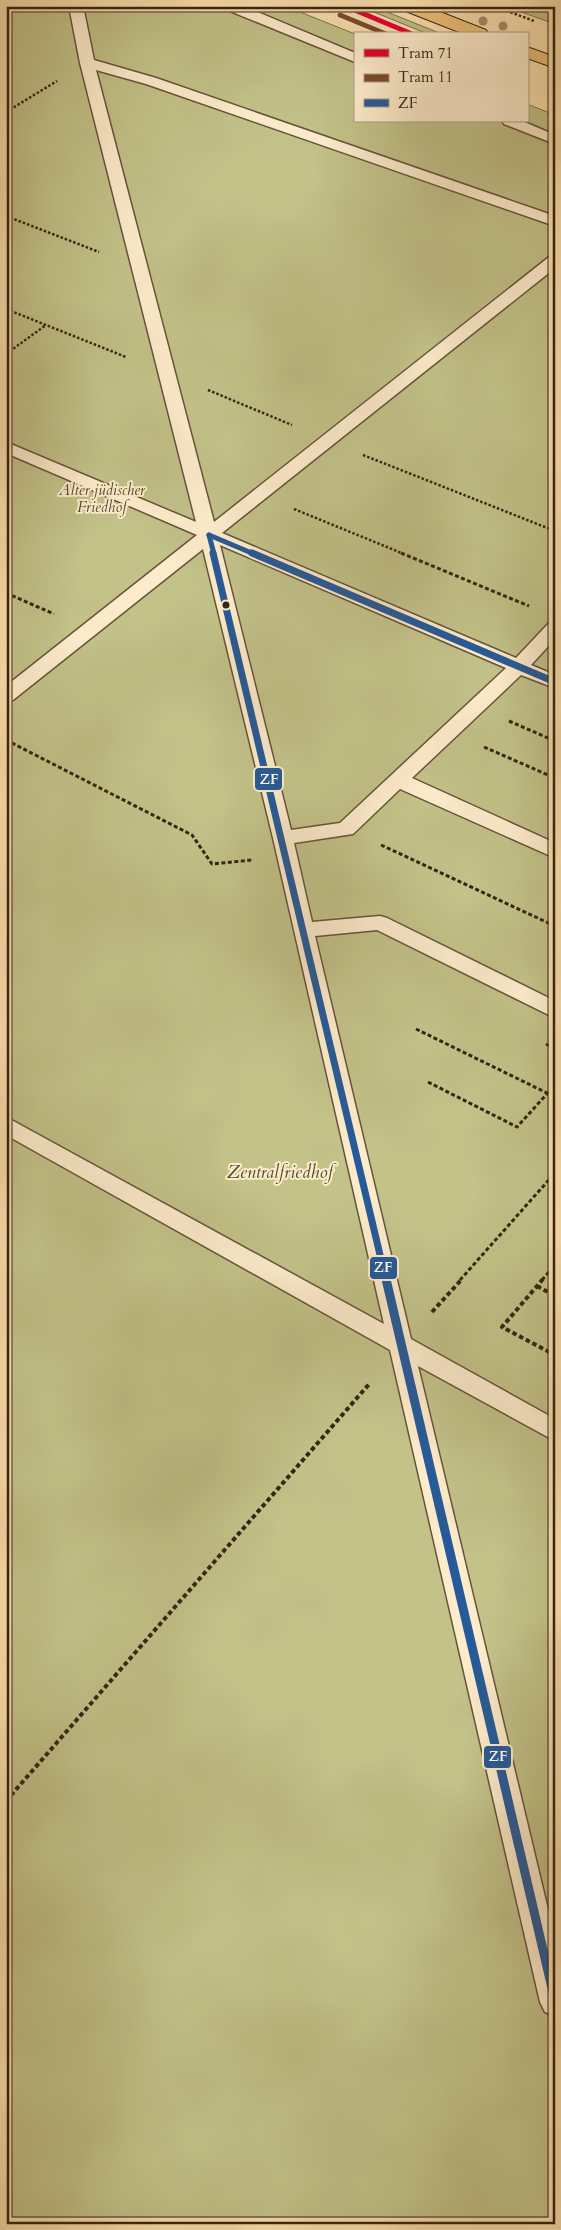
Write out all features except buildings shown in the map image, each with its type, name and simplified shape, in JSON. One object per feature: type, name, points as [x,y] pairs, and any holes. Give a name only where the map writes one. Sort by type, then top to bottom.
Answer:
[{"type":"main road","points":[[409,6],[475,32]]},
{"type":"main road","points":[[528,52],[552,60]]},
{"type":"lane","points":[[76,6],[87,63],[169,374],[285,847],[555,2002]]},
{"type":"lane","points":[[230,6],[354,58]]},
{"type":"lane","points":[[87,63],[151,81],[555,220]]},
{"type":"lane","points":[[511,122],[555,140]]},
{"type":"lane","points":[[6,696],[555,260]]},
{"type":"lane","points":[[6,447],[555,682]]},
{"type":"lane","points":[[285,847],[346,829],[474,706],[518,667],[555,628]]},
{"type":"lane","points":[[398,780],[555,851]]},
{"type":"lane","points":[[303,930],[380,923],[555,1010]]},
{"type":"lane","points":[[6,1125],[555,1431]]},
{"type":"path","points":[[495,6],[538,22]]},
{"type":"path","points":[[6,112],[87,63]]},
{"type":"path","points":[[6,216],[142,268]]},
{"type":"path","points":[[6,309],[169,374]]},
{"type":"path","points":[[6,354],[46,324]]},
{"type":"path","points":[[260,494],[536,609]]},
{"type":"path","points":[[6,593],[89,630]]},
{"type":"path","points":[[474,706],[555,741]]},
{"type":"path","points":[[448,731],[555,778]]},
{"type":"path","points":[[6,740],[192,835],[212,864],[285,847]]},
{"type":"path","points":[[346,829],[555,926]]},
{"type":"path","points":[[416,1028],[548,1093]]},
{"type":"path","points":[[428,1082],[517,1127],[555,1085]]},
{"type":"path","points":[[6,1801],[555,1173]]},
{"type":"path","points":[[555,1265],[502,1327],[555,1355]]},
{"type":"path","points":[[537,1286],[555,1296]]},
{"type":"green space","name":"Zentralfriedhof","points":[[6,6],[285,6],[354,34],[354,122],[528,122],[528,104],[555,115],[555,2224],[6,2224]]},
{"type":"green space","points":[[359,6],[372,6],[437,32],[423,32]]},
{"type":"green space","points":[[507,6],[555,6],[555,24],[507,7]]},
{"type":"tram line","name":"71","points":[[345,6],[407,32]]},
{"type":"tram line","name":"11","points":[[340,15],[381,32]]},
{"type":"transit line","name":"ZF","points":[[209,535],[283,838],[555,2001]]},
{"type":"transit line","name":"ZF","points":[[209,535],[555,682]]},
{"type":"park label","name":"Alter jüdischer Friedhof","points":[[102,498]]}]
